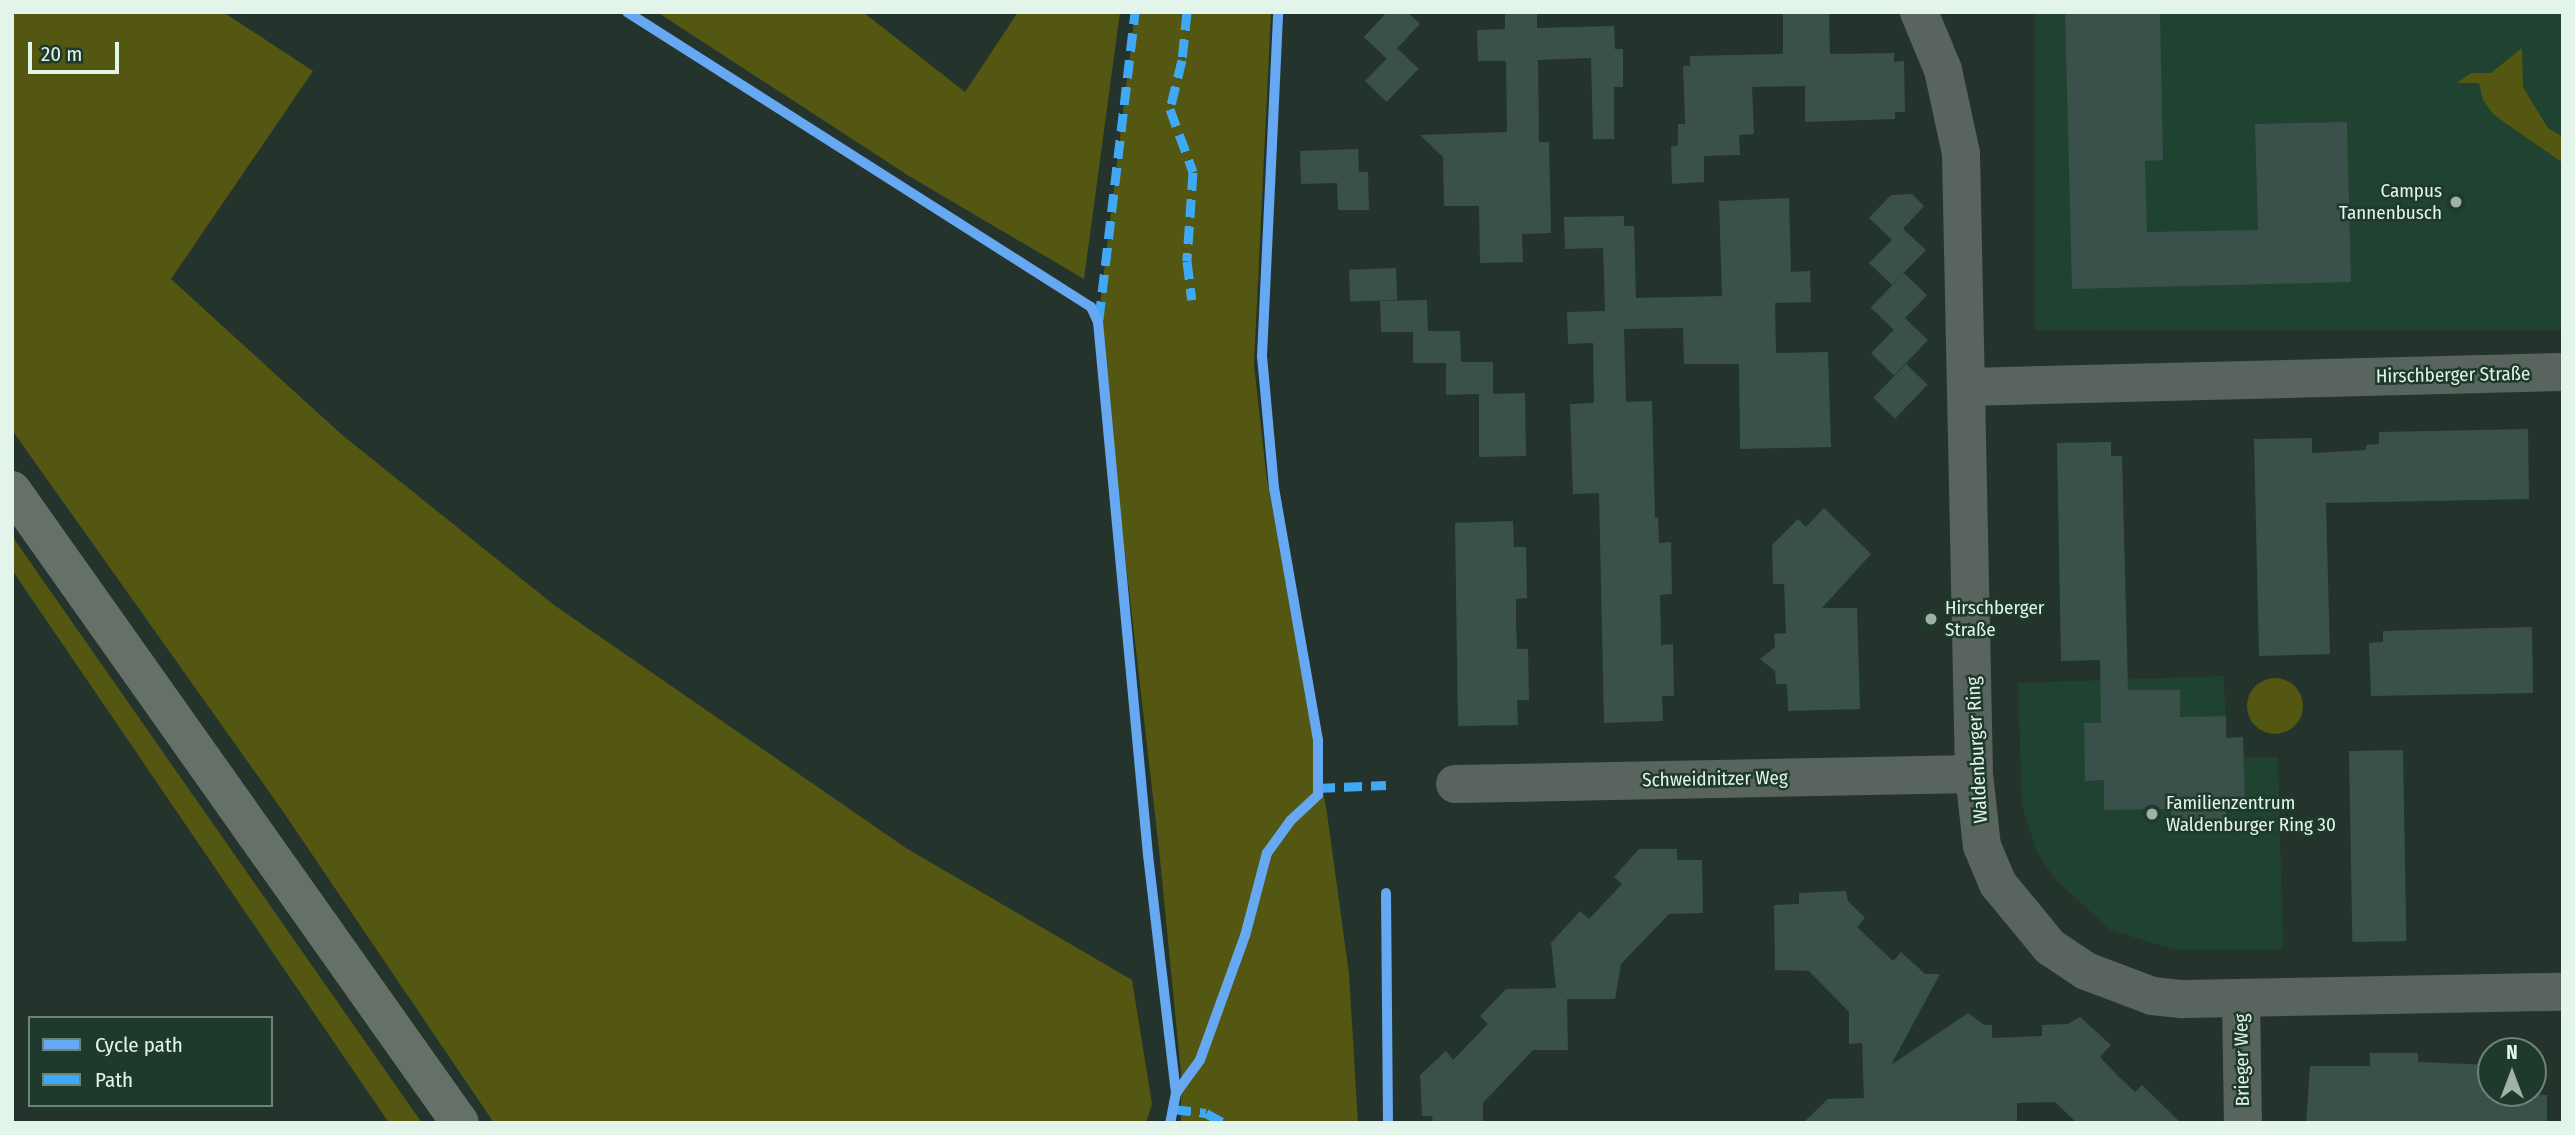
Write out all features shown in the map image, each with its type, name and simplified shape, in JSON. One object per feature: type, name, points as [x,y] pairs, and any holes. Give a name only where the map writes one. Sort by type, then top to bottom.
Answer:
[{"type":"main road","points":[[12,490],[460,1123]]},
{"type":"street","name":"Waldenburger Ring","points":[[1919,12],[1943,70],[1961,153],[1974,774],[1982,845],[1998,884],[2050,947],[2086,971],[2152,996],[2241,998],[2563,992]]},
{"type":"street","name":"Hirschberger Straße","points":[[1966,387],[2563,372]]},
{"type":"street","name":"Schweidnitzer Weg","points":[[1455,784],[1974,774]]},
{"type":"street","name":"Brieger Weg","points":[[2241,998],[2243,1123]]},
{"type":"shaded area","points":[[12,12],[223,12],[313,71],[171,279],[341,434],[554,605],[906,848],[1132,980],[1152,1104],[1146,1123],[494,1123],[282,810],[12,430]]},
{"type":"shaded area","points":[[657,12],[863,12],[965,92],[1018,12],[1120,12],[1084,279],[909,176]]},
{"type":"shaded area","points":[[1135,12],[1271,12],[1254,364],[1266,473],[1327,813],[1349,974],[1358,1123],[1181,1123],[1181,1073],[1159,849],[1098,322]]},
{"type":"shaded area","points":[[2035,12],[2563,12],[2563,330],[2035,330]]},
{"type":"shaded area","points":[[2522,48],[2523,87],[2548,128],[2563,137],[2563,163],[2494,115],[2483,100],[2479,83],[2457,83],[2471,73],[2491,73]]},
{"type":"shaded area","points":[[12,536],[422,1123],[389,1123],[12,570]]},
{"type":"shaded area","name":"Familienzentrum Waldenburger Ring 30","points":[[2224,676],[2226,738],[2243,737],[2244,757],[2278,757],[2283,949],[2173,949],[2110,930],[2055,879],[2036,850],[2022,805],[2018,683]]},
{"type":"shaded area","points":[[2269,678],[2281,678],[2295,686],[2303,700],[2301,717],[2295,726],[2281,734],[2269,734],[2252,722],[2247,712],[2247,700],[2259,683]]},
{"type":"building","points":[[1387,12],[1407,12],[1420,24],[1387,59],[1364,37]]},
{"type":"building","points":[[1505,12],[1537,12],[1537,28],[1614,26],[1615,49],[1623,49],[1623,87],[1614,87],[1614,139],[1593,139],[1591,58],[1538,60],[1539,142],[1549,142],[1551,233],[1522,234],[1523,262],[1480,263],[1479,206],[1444,206],[1443,157],[1420,135],[1507,132],[1506,61],[1478,61],[1477,30],[1505,29]]},
{"type":"building","points":[[1783,12],[1829,12],[1830,54],[1894,53],[1894,62],[1904,61],[1905,112],[1895,112],[1895,119],[1805,122],[1805,86],[1752,87],[1754,134],[1739,135],[1740,155],[1704,156],[1704,182],[1672,184],[1671,146],[1678,146],[1678,124],[1685,124],[1683,66],[1690,66],[1690,56],[1783,54]]},
{"type":"building","points":[[2065,12],[2160,12],[2163,160],[2145,161],[2147,232],[2258,230],[2255,124],[2347,122],[2351,282],[2072,289]]},
{"type":"building","points":[[1397,48],[1419,69],[1387,102],[1365,81]]},
{"type":"building","points":[[1358,149],[1359,172],[1368,172],[1369,210],[1338,210],[1337,183],[1301,184],[1300,151]]},
{"type":"building","points":[[1912,194],[1924,206],[1903,229],[1926,250],[1892,285],[1869,263],[1892,240],[1869,218],[1891,195]]},
{"type":"building","points":[[1789,198],[1791,272],[1810,271],[1811,302],[1775,303],[1776,353],[1828,352],[1831,447],[1740,449],[1739,364],[1684,364],[1683,328],[1624,329],[1626,402],[1652,401],[1655,518],[1658,517],[1659,543],[1671,542],[1672,594],[1660,595],[1661,645],[1673,644],[1674,696],[1662,696],[1663,721],[1604,723],[1599,493],[1573,494],[1570,404],[1594,403],[1593,343],[1568,344],[1567,312],[1605,311],[1603,248],[1565,249],[1564,217],[1624,216],[1624,226],[1634,226],[1636,298],[1722,296],[1719,201]]},
{"type":"building","points":[[1396,268],[1397,300],[1350,302],[1349,270]]},
{"type":"building","points":[[1904,273],[1927,295],[1894,330],[1871,308]]},
{"type":"building","points":[[1427,300],[1428,331],[1460,331],[1461,362],[1493,362],[1493,394],[1525,393],[1526,456],[1479,457],[1479,394],[1446,395],[1446,363],[1413,363],[1413,332],[1381,332],[1380,301]]},
{"type":"building","points":[[1905,318],[1928,340],[1894,375],[1871,353]]},
{"type":"building","points":[[1906,364],[1928,385],[1895,419],[1873,398]]},
{"type":"building","points":[[2528,429],[2529,499],[2326,503],[2330,654],[2259,656],[2254,439],[2312,438],[2312,453],[2366,450],[2366,445],[2379,444],[2379,432]]},
{"type":"building","points":[[2111,442],[2111,456],[2122,456],[2128,690],[2180,690],[2180,717],[2226,716],[2226,738],[2243,737],[2245,803],[2226,803],[2226,825],[2171,826],[2171,809],[2104,810],[2104,780],[2085,781],[2084,723],[2101,723],[2100,660],[2061,661],[2057,443]]},
{"type":"building","points":[[1824,508],[1871,554],[1822,608],[1857,608],[1860,709],[1788,711],[1787,684],[1776,684],[1775,671],[1760,659],[1775,647],[1774,634],[1786,633],[1784,584],[1773,584],[1772,545],[1798,519],[1806,527]]},
{"type":"building","points":[[1513,521],[1514,547],[1526,547],[1527,598],[1516,599],[1516,624],[1517,649],[1528,649],[1529,700],[1517,700],[1518,725],[1458,726],[1455,523]]},
{"type":"building","points":[[2532,627],[2533,693],[2371,696],[2369,643],[2383,642],[2383,631]]},
{"type":"building","points":[[2403,750],[2406,941],[2352,942],[2349,751]]},
{"type":"building","points":[[1639,849],[1677,849],[1677,860],[1702,860],[1703,913],[1669,914],[1621,964],[1615,999],[1567,999],[1568,1050],[1533,1050],[1483,1103],[1483,1123],[1433,1123],[1432,1116],[1422,1116],[1420,1075],[1446,1051],[1453,1060],[1488,1024],[1480,1016],[1506,989],[1556,988],[1551,943],[1580,911],[1589,919],[1622,884],[1614,877]]},
{"type":"building","points":[[1846,891],[1848,901],[1865,918],[1857,927],[1893,961],[1901,952],[1925,974],[1940,974],[1891,1065],[1968,1013],[1984,1025],[1992,1025],[1992,1038],[2042,1036],[2042,1025],[2068,1024],[2080,1017],[2111,1045],[2100,1057],[2117,1075],[2135,1092],[2142,1085],[2181,1123],[2077,1123],[2055,1102],[2017,1103],[2017,1123],[1803,1123],[1828,1099],[1864,1098],[1862,1043],[1849,1044],[1849,1012],[1809,971],[1775,970],[1774,905],[1799,904],[1799,893]]},
{"type":"building","points":[[2370,1053],[2418,1053],[2418,1062],[2477,1064],[2477,1107],[2547,1107],[2547,1123],[2306,1123],[2310,1066],[2370,1066]]},
{"type":"marked path","points":[[1099,319],[1135,12]]},
{"type":"marked path","points":[[1187,12],[1182,60],[1170,109],[1193,172],[1187,261],[1192,300]]},
{"type":"marked path","points":[[1317,788],[1386,785]]},
{"type":"marked path","points":[[1173,1109],[1206,1113],[1224,1123]]},
{"type":"cycle path","points":[[627,12],[1091,307],[1098,322],[1148,855],[1176,1093],[1170,1123]]},
{"type":"cycle path","points":[[1176,1093],[1200,1060],[1245,936],[1267,853],[1290,821],[1318,795],[1318,740],[1274,488],[1262,356],[1278,12]]},
{"type":"cycle path","points":[[1386,893],[1388,1123]]},
{"type":"place","name":"Campus Tannenbusch","points":[[2456,202]]},
{"type":"place","name":"Hirschberger Straße","points":[[1931,619]]},
{"type":"place","name":"Familienzentrum Waldenburger Ring 30","points":[[2152,814]]}]
